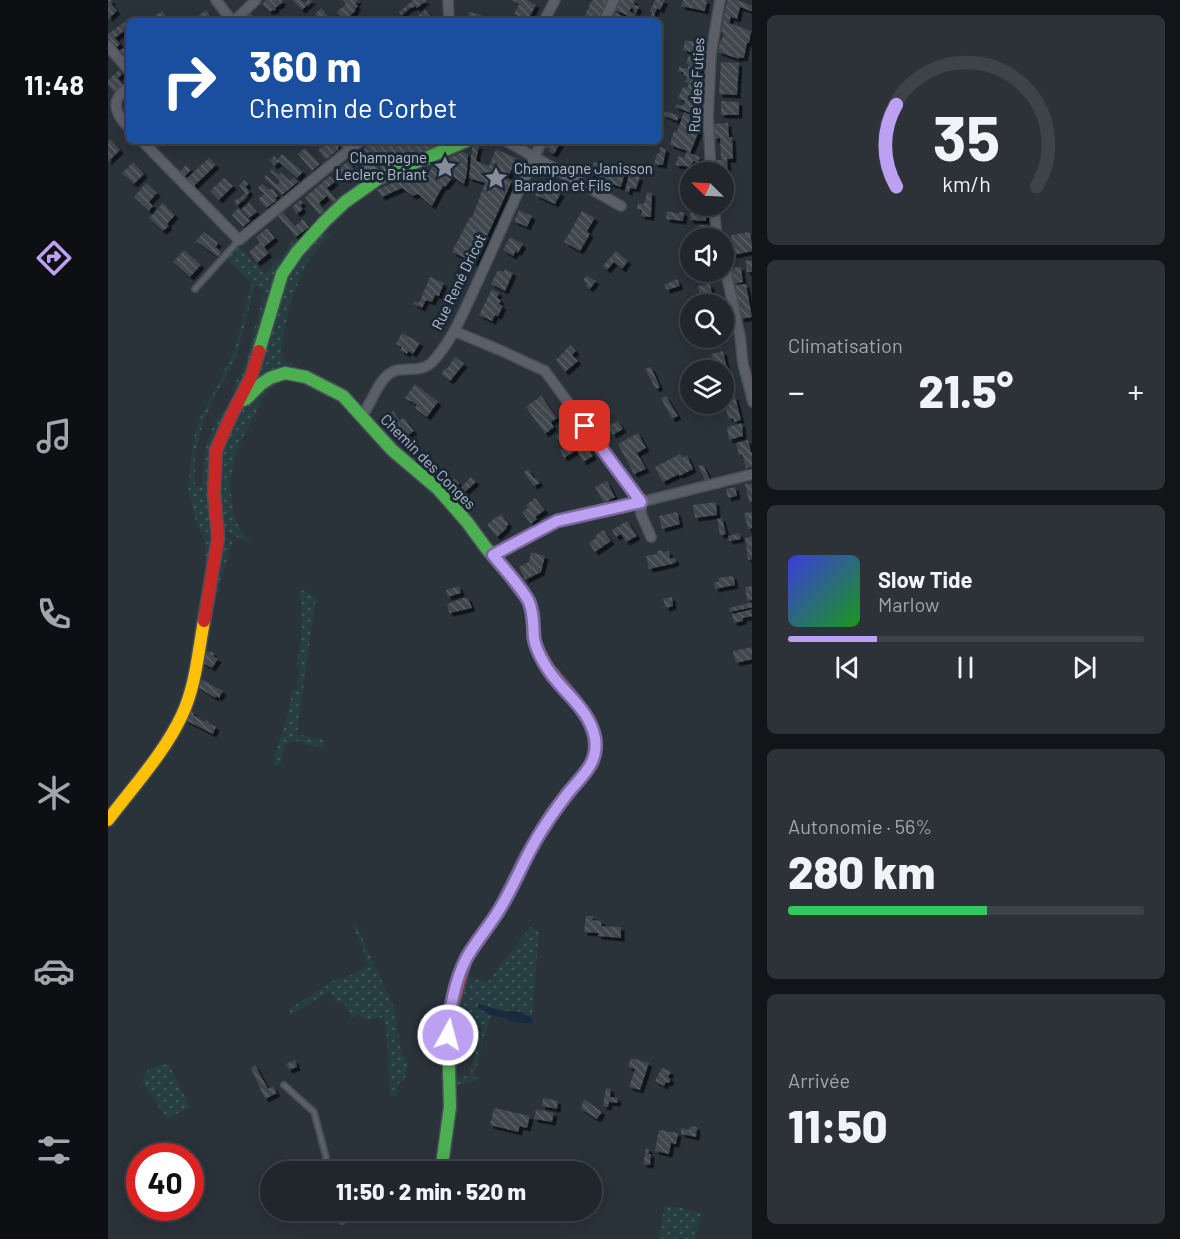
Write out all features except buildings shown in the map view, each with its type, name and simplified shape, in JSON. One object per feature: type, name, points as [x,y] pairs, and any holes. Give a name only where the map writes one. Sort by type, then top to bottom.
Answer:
[{"type":"street","points":[[216,0],[231,18]]},
{"type":"street","points":[[236,18],[256,0]]},
{"type":"street","points":[[448,0],[449,18]]},
{"type":"street","points":[[546,18],[555,0]]},
{"type":"street","points":[[605,18],[614,0]]},
{"type":"street","name":"Rue des Futies","points":[[710,162],[708,118],[711,54],[720,0]]},
{"type":"street","points":[[108,46],[126,67]]},
{"type":"street","points":[[126,90],[119,96],[116,105],[117,114],[126,124]]},
{"type":"street","points":[[145,144],[239,240],[348,145],[379,178]]},
{"type":"street","points":[[108,820],[176,729],[189,697],[218,538],[214,493],[216,450],[251,377],[282,274],[297,252],[345,202],[379,178],[459,144]]},
{"type":"street","points":[[511,144],[621,206]]},
{"type":"street","name":"Rue René Dricot","points":[[362,416],[389,374],[400,369],[416,370],[431,363],[454,331],[540,144]]},
{"type":"street","points":[[728,282],[740,336],[743,364],[752,398]]},
{"type":"street","points":[[454,331],[545,371],[641,502],[641,514],[651,537]]},
{"type":"street","name":"Chemin des Conges","points":[[238,402],[246,399],[270,378],[285,373],[306,377],[338,392],[349,401],[392,450],[438,489],[529,601],[536,646],[546,666],[589,722],[595,738],[594,759],[587,772],[568,792],[542,830],[499,911],[463,966],[450,1016],[448,1047],[450,1107],[443,1161]]},
{"type":"street","points":[[493,555],[557,521],[752,474]]},
{"type":"lane","points":[[195,289],[239,240]]},
{"type":"lane","points":[[284,1084],[314,1112],[327,1161]]},
{"type":"green space","points":[[323,230],[332,235],[313,254],[304,269],[289,306],[281,350],[285,361],[308,372],[291,369],[251,393],[283,287],[298,259]]},
{"type":"green space","points":[[295,237],[301,243],[249,371],[237,392],[232,389],[244,366],[264,292],[255,285],[236,358],[203,423],[195,458],[195,485],[201,486],[210,435],[217,418],[224,409],[227,413],[212,449],[214,534],[205,564],[205,542],[195,519],[188,488],[194,437],[200,418],[234,352],[251,282],[226,259],[239,247],[265,274],[277,260],[280,260]]},
{"type":"green space","points":[[278,378],[286,379],[276,384],[264,397],[237,449],[230,482],[233,514],[241,531],[251,544],[222,530],[219,483],[222,451],[226,435],[242,408]]},
{"type":"green space","points":[[224,537],[233,540],[211,617],[207,617]]},
{"type":"green space","points":[[302,590],[316,597],[297,734],[325,740],[324,749],[296,741],[285,745],[281,764],[274,766],[274,756],[286,721],[293,690],[297,689],[299,669],[296,666],[302,621],[299,593]]},
{"type":"green space","points":[[352,923],[356,924],[395,1010],[401,1051],[408,1062],[405,1079],[399,1083],[396,1097],[390,1094],[384,1017],[367,1020],[358,1015],[351,1019],[344,1002],[336,1003],[330,991],[291,1015],[289,1009],[339,977],[341,980],[369,966]]},
{"type":"green space","points":[[530,927],[539,931],[532,1017],[522,1012],[502,1011],[478,1004],[478,1008],[491,1015],[474,1076],[481,1079],[453,1086],[453,1077],[470,1076],[481,1027],[453,1023],[464,975],[487,983]]},
{"type":"green space","points":[[161,1064],[169,1065],[190,1107],[167,1119],[142,1081],[148,1070]]},
{"type":"green space","points":[[665,1206],[701,1213],[695,1239],[658,1239]]},
{"type":"water","points":[[478,1004],[502,1011],[522,1012],[532,1017],[532,1024],[508,1021],[506,1018],[491,1015],[478,1008]]},
{"type":"traffic: fast","points":[[259,351],[282,274],[297,252],[325,221],[345,202],[379,178],[459,144]]},
{"type":"traffic: fast","points":[[238,402],[246,399],[270,378],[285,373],[306,377],[343,396],[392,450],[438,489],[507,572],[529,601],[533,616],[534,639]]},
{"type":"traffic: fast","points":[[443,1161],[450,1107],[448,1035],[451,1011]]},
{"type":"traffic: slow","points":[[108,820],[158,756],[182,715],[194,680],[204,621]]},
{"type":"traffic: jam","points":[[204,621],[218,538],[214,493],[216,450],[251,377],[259,351]]},
{"type":"traffic: jam","points":[[451,1011],[466,958],[499,911],[527,855],[554,811],[591,765],[595,752],[595,738],[591,725],[546,665],[534,639]]},
{"type":"place","name":"Champagne Leclerc Briant","points":[[445,167]]},
{"type":"place","name":"Champagne Janisson Baradon et Fils","points":[[496,178]]},
{"type":"route","points":[[448,1035],[453,1000],[466,958],[499,911],[527,855],[554,811],[587,772],[594,759],[596,745],[589,722],[546,666],[534,640],[533,616],[529,601],[493,555],[557,521],[641,502],[585,426]]}]
